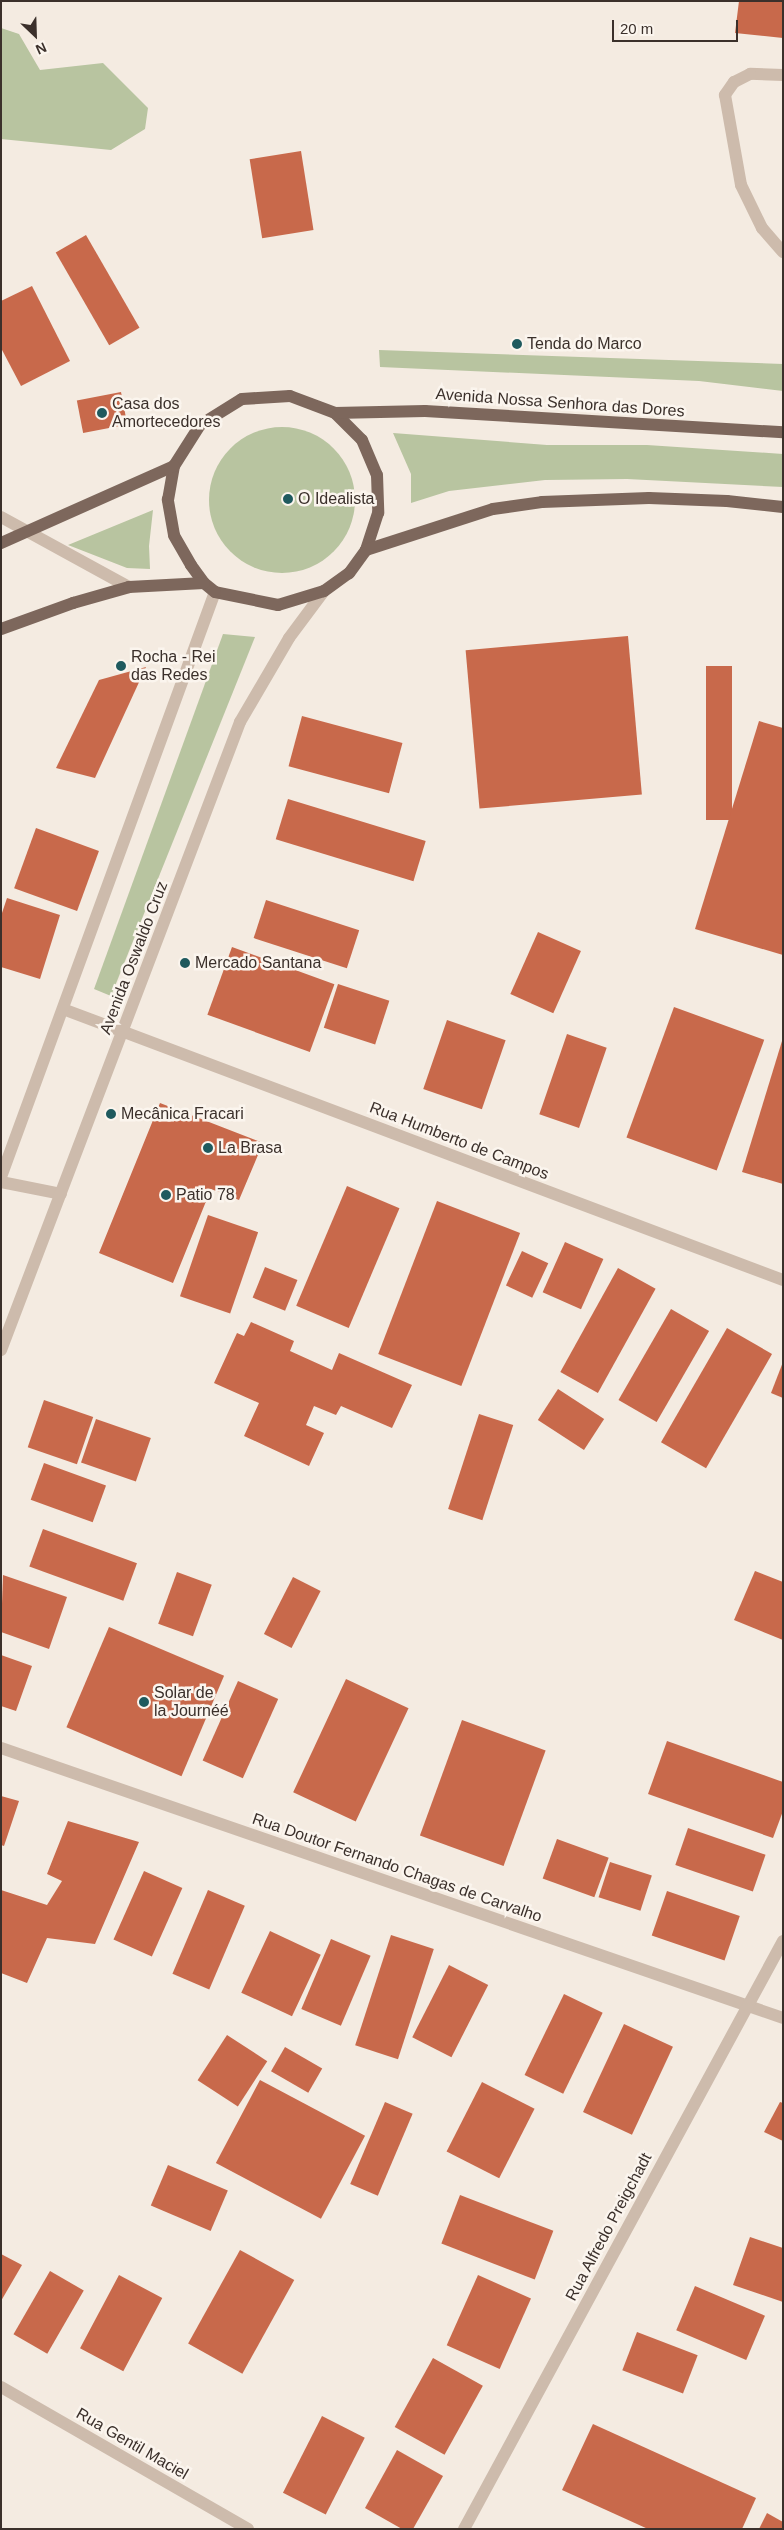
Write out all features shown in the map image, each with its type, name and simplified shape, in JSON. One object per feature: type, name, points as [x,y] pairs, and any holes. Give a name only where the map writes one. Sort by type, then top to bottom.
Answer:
[{"type":"main road","points":[[290,396],[335,413],[362,440],[377,475],[378,514],[366,550],[349,574],[324,591],[278,605],[215,592],[204,583],[191,565],[174,535],[168,500],[174,466],[200,425],[242,399],[290,396]]},
{"type":"main road","name":"Avenida Nossa Senhora das Dores","points":[[335,413],[425,410],[783,432]]},
{"type":"main road","points":[[1,543],[174,466]]},
{"type":"main road","points":[[366,550],[493,509],[542,502],[649,498],[727,501],[783,507]]},
{"type":"main road","points":[[1,629],[73,603],[129,587],[204,583]]},
{"type":"street","points":[[783,75],[750,74],[734,82],[726,95],[741,184],[762,228],[783,252]]},
{"type":"street","points":[[1,517],[129,587]]},
{"type":"street","name":"Avenida Oswaldo Cruz","points":[[1,1350],[240,722],[289,638],[324,591]]},
{"type":"street","points":[[1,1177],[215,592]]},
{"type":"street","name":"Rua Humberto de Campos","points":[[63,1009],[783,1280]]},
{"type":"street","points":[[1,1182],[61,1194]]},
{"type":"street","name":"Rua Doutor Fernando Chagas de Carvalho","points":[[1,1748],[783,2018]]},
{"type":"street","name":"Rua Alfredo Preigchadt","points":[[464,2529],[783,1941]]},
{"type":"street","name":"Rua Gentil Maciel","points":[[1,2387],[248,2529]]},
{"type":"green space","points":[[1,28],[19,34],[40,70],[103,63],[148,108],[145,129],[111,150],[1,139]]},
{"type":"green space","points":[[379,350],[783,364],[783,391],[699,381],[380,367]]},
{"type":"green space","points":[[282,427],[310,432],[334,448],[350,472],[355,500],[350,528],[334,552],[310,568],[282,573],[254,568],[230,552],[214,528],[209,500],[214,472],[230,448],[254,432]]},
{"type":"green space","points":[[393,433],[547,445],[647,445],[783,454],[783,487],[627,479],[545,480],[449,491],[411,503],[411,474]]},
{"type":"green space","points":[[153,510],[149,546],[150,569],[127,568],[68,545]]},
{"type":"green space","points":[[223,634],[255,637],[111,996],[94,989]]},
{"type":"building","points":[[739,1],[783,1],[783,38],[735,33]]},
{"type":"building","points":[[301,151],[314,230],[262,238],[250,159]]},
{"type":"building","points":[[86,235],[140,328],[109,345],[56,252]]},
{"type":"building","points":[[32,286],[70,361],[21,386],[1,348],[1,301]]},
{"type":"building","name":"Casa dos Amortecedores","points":[[121,392],[127,424],[83,433],[77,401]]},
{"type":"building","points":[[628,636],[642,794],[479,809],[466,650]]},
{"type":"building","points":[[706,666],[732,666],[732,820],[706,820]]},
{"type":"building","points":[[146,667],[95,778],[56,768],[99,680]]},
{"type":"building","points":[[302,716],[402,743],[389,793],[289,766]]},
{"type":"building","points":[[759,721],[783,728],[783,955],[695,929]]},
{"type":"building","points":[[288,799],[426,841],[413,881],[276,839]]},
{"type":"building","points":[[36,828],[99,851],[77,911],[14,888]]},
{"type":"building","points":[[7,898],[60,915],[40,979],[1,967],[1,916]]},
{"type":"building","points":[[266,900],[359,930],[347,968],[254,938]]},
{"type":"building","points":[[538,932],[581,951],[553,1013],[510,994]]},
{"type":"building","points":[[232,947],[334,984],[310,1052],[207,1015]]},
{"type":"building","points":[[338,984],[389,1001],[375,1044],[324,1028]]},
{"type":"building","points":[[674,1007],[764,1040],[717,1170],[626,1138]]},
{"type":"building","points":[[447,1020],[506,1040],[482,1109],[423,1089]]},
{"type":"building","points":[[567,1034],[607,1048],[579,1128],[539,1114]]},
{"type":"building","points":[[783,1041],[783,1184],[742,1172]]},
{"type":"building","name":"Patio 78","points":[[160,1103],[263,1143],[239,1200],[211,1189],[173,1283],[99,1253]]},
{"type":"building","points":[[347,1186],[399,1208],[349,1328],[296,1306]]},
{"type":"building","points":[[437,1201],[520,1233],[461,1386],[378,1354]]},
{"type":"building","points":[[208,1215],[258,1232],[230,1314],[180,1296]]},
{"type":"building","points":[[565,1242],[603,1259],[581,1309],[543,1292]]},
{"type":"building","points":[[522,1251],[548,1263],[532,1298],[506,1285]]},
{"type":"building","points":[[265,1267],[297,1280],[285,1311],[253,1298]]},
{"type":"building","points":[[618,1268],[656,1289],[598,1393],[560,1372]]},
{"type":"building","points":[[671,1309],[709,1331],[657,1422],[618,1400]]},
{"type":"building","points":[[251,1322],[294,1341],[290,1351],[332,1370],[339,1353],[412,1385],[392,1428],[341,1406],[336,1415],[314,1406],[306,1425],[324,1433],[309,1466],[244,1436],[259,1403],[214,1383],[237,1333],[244,1336]]},
{"type":"building","points":[[727,1328],[772,1354],[706,1468],[661,1442]]},
{"type":"building","points":[[783,1362],[783,1398],[771,1393]]},
{"type":"building","points":[[558,1389],[604,1419],[584,1450],[538,1420]]},
{"type":"building","points":[[44,1400],[93,1417],[77,1464],[28,1447]]},
{"type":"building","points":[[479,1414],[513,1425],[482,1520],[448,1509]]},
{"type":"building","points":[[96,1419],[151,1438],[136,1481],[81,1462]]},
{"type":"building","points":[[44,1463],[106,1486],[93,1522],[31,1500]]},
{"type":"building","points":[[43,1529],[137,1563],[123,1601],[29,1567]]},
{"type":"building","points":[[755,1571],[783,1582],[783,1640],[734,1620]]},
{"type":"building","points":[[177,1572],[212,1585],[193,1636],[158,1624]]},
{"type":"building","points":[[3,1575],[67,1597],[49,1649],[1,1632]]},
{"type":"building","points":[[293,1577],[321,1591],[292,1648],[264,1634]]},
{"type":"building","name":"Solar de la Journéé","points":[[109,1627],[224,1676],[181,1776],[66,1727]]},
{"type":"building","points":[[1,1655],[32,1666],[16,1711],[1,1706]]},
{"type":"building","points":[[346,1679],[409,1708],[356,1821],[293,1792]]},
{"type":"building","points":[[238,1681],[278,1699],[243,1778],[203,1760]]},
{"type":"building","points":[[462,1720],[546,1750],[504,1866],[420,1836]]},
{"type":"building","points":[[667,1741],[783,1782],[783,1811],[773,1838],[648,1794]]},
{"type":"building","points":[[1,1796],[19,1801],[4,1846],[1,1845]]},
{"type":"building","points":[[68,1821],[139,1842],[95,1944],[47,1938],[27,1983],[1,1973],[1,1890],[47,1905],[62,1881],[47,1874]]},
{"type":"building","points":[[688,1828],[766,1855],[753,1892],[675,1865]]},
{"type":"building","points":[[557,1839],[609,1858],[594,1897],[543,1878]]},
{"type":"building","points":[[610,1862],[652,1876],[640,1911],[599,1897]]},
{"type":"building","points":[[144,1871],[182,1888],[152,1957],[113,1940]]},
{"type":"building","points":[[208,1890],[245,1906],[209,1989],[172,1974]]},
{"type":"building","points":[[667,1891],[740,1916],[725,1961],[652,1935]]},
{"type":"building","points":[[270,1931],[321,1955],[292,2016],[241,1993]]},
{"type":"building","points":[[391,1935],[434,1949],[398,2059],[355,2045]]},
{"type":"building","points":[[331,1939],[371,1956],[341,2026],[301,2009]]},
{"type":"building","points":[[449,1965],[488,1985],[451,2057],[412,2037]]},
{"type":"building","points":[[564,1994],[603,2013],[563,2094],[525,2075]]},
{"type":"building","points":[[624,2024],[673,2047],[632,2135],[583,2112]]},
{"type":"building","points":[[227,2035],[267,2061],[238,2106],[198,2080]]},
{"type":"building","points":[[285,2047],[322,2068],[308,2093],[271,2071]]},
{"type":"building","points":[[260,2080],[365,2136],[321,2219],[216,2163]]},
{"type":"building","points":[[482,2082],[535,2109],[499,2178],[447,2151]]},
{"type":"building","points":[[385,2102],[413,2114],[378,2196],[350,2184]]},
{"type":"building","points":[[780,2102],[783,2103],[783,2141],[764,2132]]},
{"type":"building","points":[[168,2165],[228,2190],[211,2231],[151,2206]]},
{"type":"building","points":[[460,2195],[553,2231],[535,2279],[441,2244]]},
{"type":"building","points":[[750,2237],[783,2248],[783,2302],[733,2285]]},
{"type":"building","points":[[240,2250],[294,2280],[242,2374],[188,2344]]},
{"type":"building","points":[[1,2254],[22,2265],[1,2301]]},
{"type":"building","points":[[50,2271],[84,2290],[47,2354],[14,2334]]},
{"type":"building","points":[[119,2275],[162,2298],[123,2371],[80,2348]]},
{"type":"building","points":[[478,2275],[531,2299],[500,2369],[447,2345]]},
{"type":"building","points":[[695,2286],[765,2316],[746,2360],[676,2330]]},
{"type":"building","points":[[637,2332],[698,2355],[683,2394],[622,2370]]},
{"type":"building","points":[[433,2358],[483,2386],[445,2455],[395,2427]]},
{"type":"building","points":[[322,2416],[365,2438],[326,2514],[283,2493]]},
{"type":"building","points":[[593,2424],[756,2498],[742,2529],[648,2529],[562,2490]]},
{"type":"building","points":[[397,2450],[443,2476],[413,2529],[402,2529],[365,2508]]},
{"type":"building","points":[[767,2513],[783,2522],[783,2529],[759,2529]]},
{"type":"place","name":"Tenda do Marco","points":[[517,344]]},
{"type":"place","name":"Casa dos Amortecedores","points":[[102,413]]},
{"type":"place","name":"O Idealista","points":[[288,499]]},
{"type":"place","name":"Rocha - Rei das Redes","points":[[121,666]]},
{"type":"place","name":"Mercado Santana","points":[[185,963]]},
{"type":"place","name":"Mecânica Fracari","points":[[111,1114]]},
{"type":"place","name":"La Brasa","points":[[208,1148]]},
{"type":"place","name":"Patio 78","points":[[166,1195]]},
{"type":"place","name":"Solar de la Journéé","points":[[144,1702]]}]
